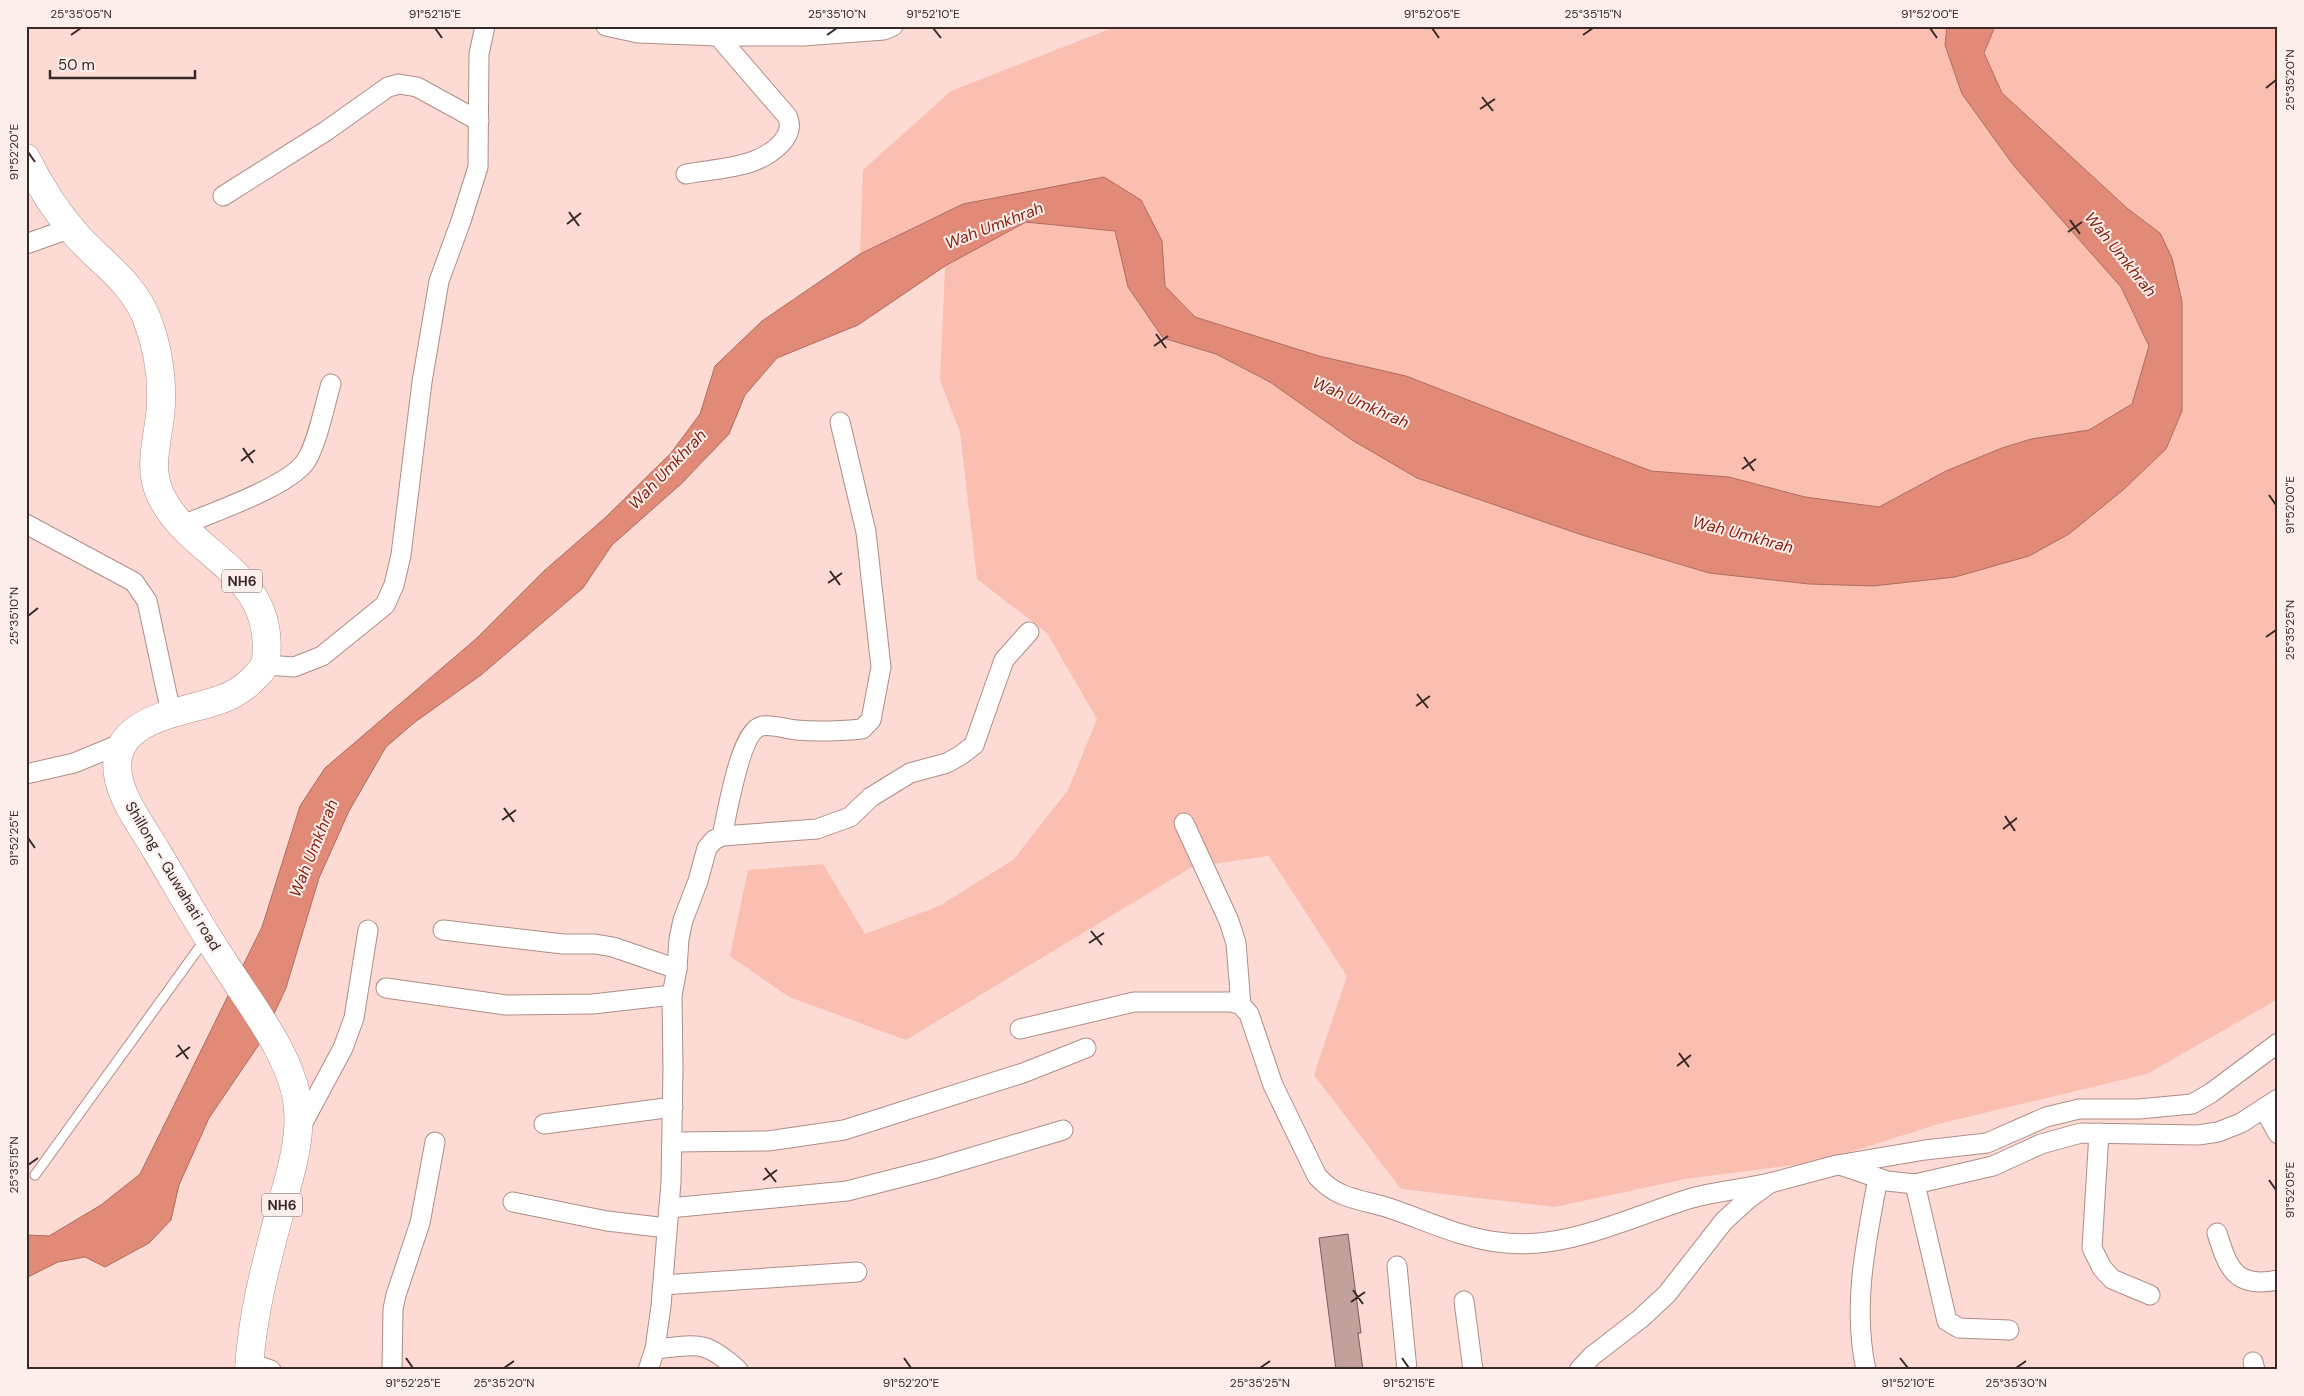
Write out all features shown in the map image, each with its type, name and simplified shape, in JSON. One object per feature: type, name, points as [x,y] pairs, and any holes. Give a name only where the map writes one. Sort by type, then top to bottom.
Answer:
[{"type":"highway","name":"NH6","points":[[26,158],[44,191],[71,228],[118,274],[135,294],[147,317],[155,346],[161,403],[154,457],[155,479],[161,496],[183,525],[240,577],[255,598],[266,642],[266,665]]},
{"type":"highway","name":"Shillong - Guwahati road","points":[[214,948],[137,819],[123,792],[118,777],[118,758],[125,742],[135,729],[148,721],[221,699],[253,680],[266,665]]},
{"type":"highway","name":"NH6","points":[[214,948],[276,1043],[292,1081],[298,1106],[298,1132],[292,1170],[259,1295],[251,1342],[256,1368]]},
{"type":"street","points":[[266,665],[294,666],[322,656],[385,605],[394,585],[401,555],[430,328],[439,282],[478,167],[479,54],[485,26]]},
{"type":"street","points":[[606,26],[638,33],[669,30],[718,36],[803,36],[884,30],[893,26]]},
{"type":"street","points":[[686,174],[751,162],[778,146],[786,138],[790,130],[787,116],[718,36]]},
{"type":"street","points":[[223,196],[326,131],[388,87],[400,84],[417,87],[479,121]]},
{"type":"street","points":[[26,244],[71,228]]},
{"type":"street","points":[[183,525],[268,488],[296,471],[305,462],[312,448],[331,384]]},
{"type":"street","points":[[722,836],[739,763],[748,736],[765,726],[796,730],[842,731],[862,729],[871,720],[881,667],[866,532],[840,422]]},
{"type":"street","points":[[26,524],[134,582],[147,601],[171,713]]},
{"type":"street","points":[[648,1370],[655,1349],[663,1285],[669,1208],[673,1107],[672,995],[683,920],[698,881],[707,848],[714,840],[722,836],[817,829],[850,817],[872,797],[910,773],[947,763],[962,755],[974,745],[1004,660],[1030,632]]},
{"type":"street","points":[[26,774],[74,763],[125,742]]},
{"type":"street","points":[[1184,822],[1229,921],[1236,943],[1241,1005]]},
{"type":"street","points":[[298,1132],[330,1074],[354,1018],[368,930]]},
{"type":"street","points":[[443,930],[563,944],[595,944],[612,947],[677,969]]},
{"type":"street","points":[[386,988],[506,1005],[593,1004],[672,995]]},
{"type":"street","points":[[1020,1029],[1134,1002],[1232,1002],[1241,1005],[1249,1014],[1273,1086],[1317,1176],[1327,1188],[1339,1195],[1392,1209],[1479,1239],[1498,1243],[1523,1244],[1587,1234],[1694,1198],[1770,1183],[1837,1165],[1910,1152],[1987,1143],[2046,1118],[2079,1109],[2139,1109],[2192,1104],[2211,1094],[2278,1043]]},
{"type":"street","points":[[672,1142],[768,1141],[844,1130],[1023,1072],[1086,1048]]},
{"type":"street","points":[[1837,1165],[1878,1178],[1915,1184],[1993,1166],[2062,1137],[2081,1133],[2198,1135],[2218,1132],[2241,1123],[2271,1104],[2278,1134]]},
{"type":"street","points":[[544,1124],[673,1107]]},
{"type":"street","points":[[669,1208],[847,1191],[933,1169],[1063,1130]]},
{"type":"street","points":[[2099,1133],[2092,1248],[2102,1268],[2112,1279],[2150,1295]]},
{"type":"street","points":[[392,1370],[393,1309],[420,1223],[435,1142]]},
{"type":"street","points":[[1866,1370],[1859,1337],[1861,1270],[1878,1178]]},
{"type":"street","points":[[1579,1370],[1592,1356],[1640,1319],[1667,1294],[1724,1221],[1748,1199],[1770,1183]]},
{"type":"street","points":[[1915,1184],[1947,1321],[1959,1328],[2009,1330]]},
{"type":"street","points":[[513,1202],[607,1221],[667,1228]]},
{"type":"street","points":[[2217,1233],[2225,1259],[2230,1268],[2239,1276],[2251,1281],[2278,1280]]},
{"type":"street","points":[[1397,1266],[1407,1370]]},
{"type":"street","points":[[663,1285],[857,1272]]},
{"type":"street","points":[[1464,1301],[1474,1370]]},
{"type":"street","points":[[655,1349],[698,1345],[717,1352],[738,1370]]},
{"type":"lane","points":[[36,1175],[214,948]]},
{"type":"shaded area","points":[[1117,26],[1947,26],[1945,45],[1962,94],[2014,166],[2121,287],[2149,346],[2132,404],[2089,430],[2031,439],[2002,448],[1946,471],[1879,507],[1805,497],[1729,477],[1651,471],[1561,437],[1319,356],[1195,317],[1165,286],[1162,241],[1141,200],[963,204],[860,254],[863,170],[951,91]]},
{"type":"shaded area","points":[[1995,26],[2278,26],[2278,999],[2147,1074],[1942,1123],[1818,1162],[1685,1179],[1555,1207],[1401,1189],[1314,1075],[1347,976],[1269,856],[1192,867],[906,1040],[789,997],[730,956],[748,870],[823,864],[865,934],[939,906],[1013,860],[1068,790],[1097,719],[1047,633],[977,579],[960,432],[940,380],[945,266],[1026,222],[1116,231],[1128,287],[1163,338],[1216,354],[1270,382],[1352,440],[1417,478],[1582,535],[1709,573],[1809,584],[1873,586],[1955,577],[2069,534],[2123,490],[2166,449],[2160,233],[2128,209],[2002,93],[1984,53]]},
{"type":"water","name":"Wah Umkhrah","points":[[1947,26],[1995,26],[1984,53],[2002,93],[2128,209],[2160,233],[2172,258],[2182,301],[2182,411],[2166,449],[2123,490],[2069,534],[2029,556],[1955,577],[1873,586],[1809,584],[1709,573],[1582,535],[1417,478],[1352,440],[1270,382],[1216,354],[1163,338],[1128,287],[1115,231],[1026,222],[945,266],[858,325],[777,358],[745,395],[729,434],[681,484],[612,545],[583,588],[481,675],[415,722],[386,747],[349,811],[319,878],[286,988],[262,1040],[209,1118],[179,1185],[171,1220],[149,1243],[105,1267],[85,1257],[58,1262],[26,1278],[26,1235],[49,1236],[101,1205],[140,1174],[262,927],[300,806],[325,768],[477,638],[545,570],[606,517],[671,453],[700,414],[715,366],[762,321],[860,254],[963,204],[1104,177],[1141,200],[1162,241],[1165,286],[1195,317],[1319,356],[1406,376],[1651,471],[1729,477],[1805,497],[1879,507],[1946,471],[2002,448],[2031,439],[2089,430],[2132,404],[2149,346],[2121,287],[2014,166],[1962,94],[1945,45]]},
{"type":"building","points":[[1348,1234],[1361,1333],[1358,1333],[1363,1370],[1336,1370],[1319,1238]]}]
